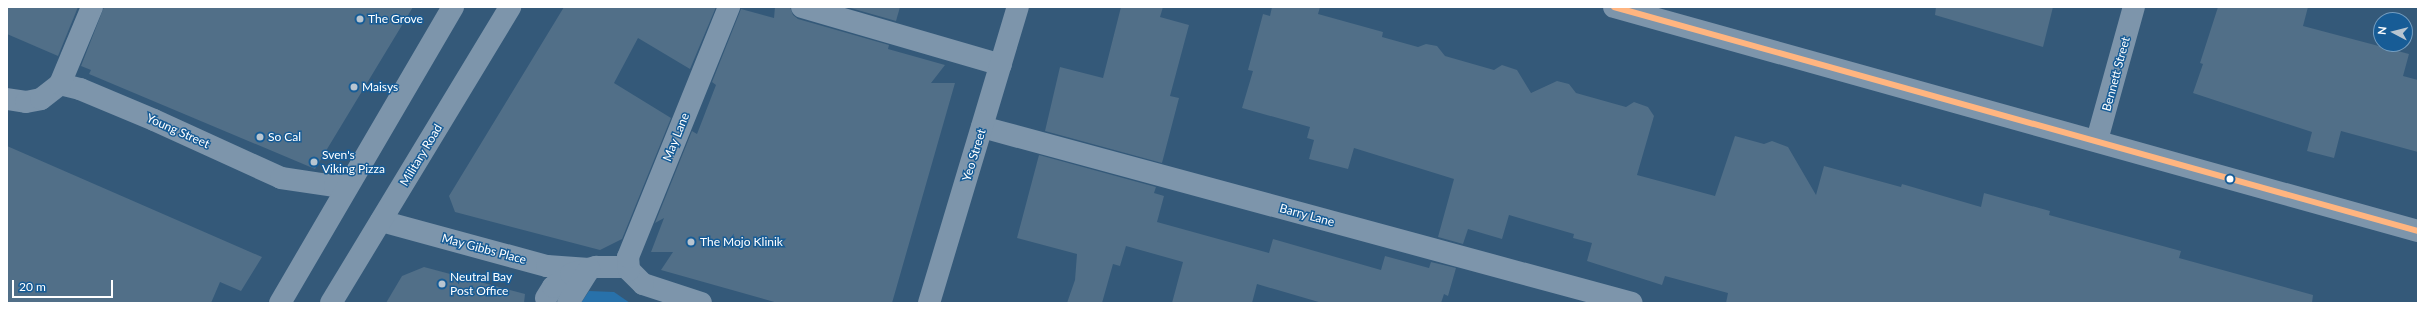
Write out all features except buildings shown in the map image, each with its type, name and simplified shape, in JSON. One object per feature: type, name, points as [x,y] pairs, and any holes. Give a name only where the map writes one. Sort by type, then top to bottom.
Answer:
[{"type":"main road","points":[[7,99],[26,102],[41,100],[60,84],[92,7]]},
{"type":"main road","points":[[280,303],[453,7]]},
{"type":"main road","name":"Military Road","points":[[331,303],[510,7]]},
{"type":"main road","name":"May Lane","points":[[628,267],[631,245],[729,7]]},
{"type":"main road","points":[[802,7],[1001,65]]},
{"type":"main road","name":"Yeo Street","points":[[929,303],[1018,7]]},
{"type":"main road","points":[[1614,7],[2097,140],[2418,231]]},
{"type":"main road","name":"Bennett Street","points":[[2097,140],[2134,7]]},
{"type":"main road","name":"Young Street","points":[[60,84],[154,120],[281,178],[335,186],[352,178]]},
{"type":"main road","name":"Barry Lane","points":[[982,127],[1632,303]]},
{"type":"main road","name":"May Gibbs Place","points":[[381,221],[547,266],[589,268],[628,267]]},
{"type":"main road","points":[[628,267],[635,278],[643,284],[698,303]]},
{"type":"main road","points":[[546,298],[561,280],[589,268]]},
{"type":"main road","points":[[568,303],[589,268]]},
{"type":"shaded area","points":[[589,291],[614,292],[630,303],[581,303]]},
{"type":"transit line","points":[[1614,7],[2418,231]]},
{"type":"place","name":"The Grove","points":[[360,19]]},
{"type":"place","name":"Maisys","points":[[354,87]]},
{"type":"place","name":"So Cal","points":[[260,137]]},
{"type":"place","name":"Sven's Viking Pizza","points":[[314,162]]},
{"type":"place","name":"The Mojo Klinik","points":[[691,242]]},
{"type":"place","name":"Neutral Bay Post Office","points":[[442,284]]}]
